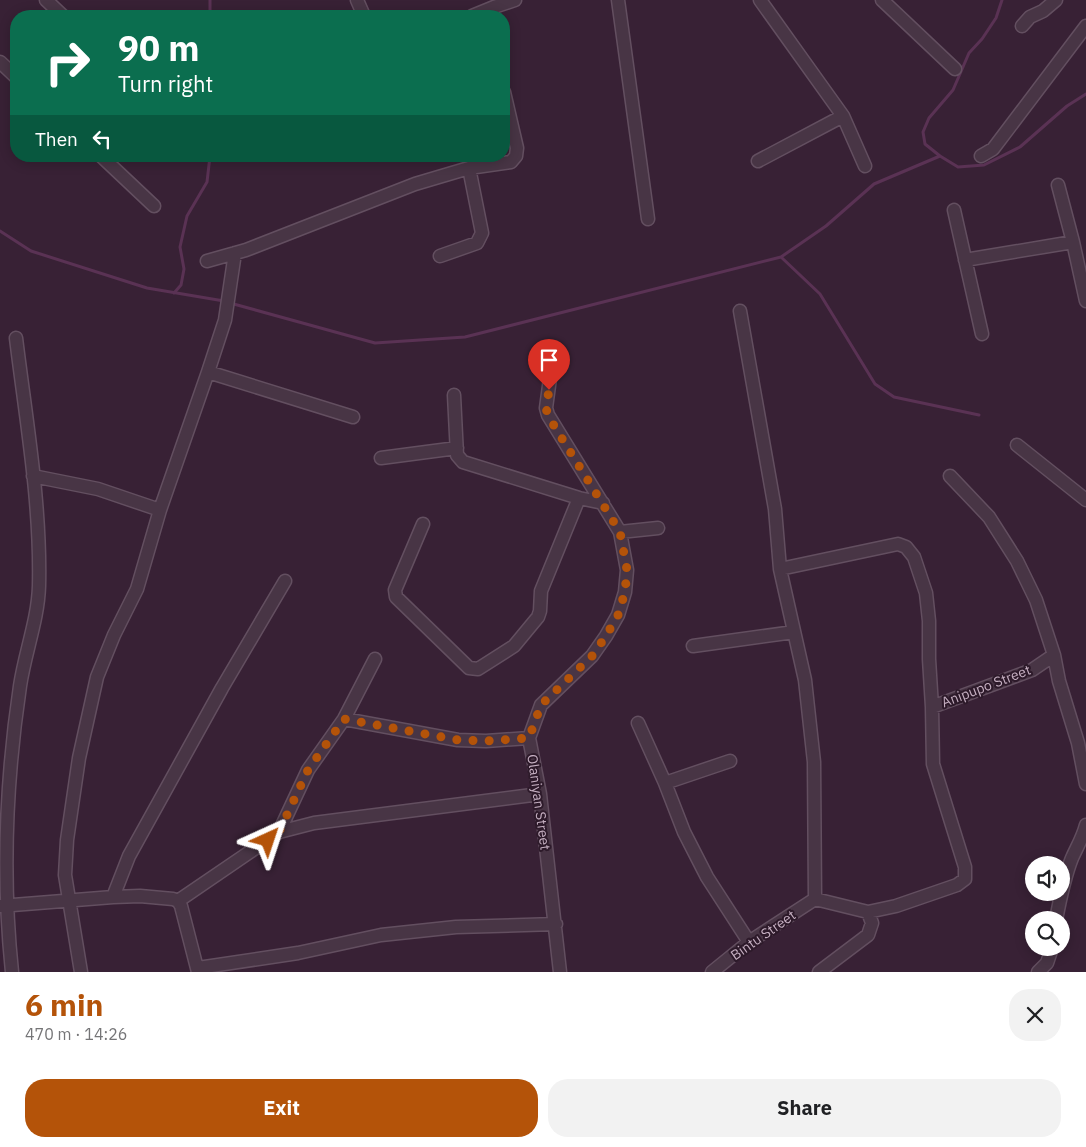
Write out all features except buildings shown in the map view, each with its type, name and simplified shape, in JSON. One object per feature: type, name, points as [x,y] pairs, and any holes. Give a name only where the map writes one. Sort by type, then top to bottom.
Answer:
[{"type":"street","points":[[46,0],[57,10]]},
{"type":"street","points":[[486,10],[515,0]]},
{"type":"street","points":[[618,0],[648,219]]},
{"type":"street","points":[[760,0],[843,116],[865,166]]},
{"type":"street","points":[[882,0],[955,69]]},
{"type":"street","points":[[1022,26],[1030,17],[1043,11],[1056,0]]},
{"type":"street","points":[[981,156],[993,150],[1086,26]]},
{"type":"street","points":[[0,62],[10,71]]},
{"type":"street","points":[[758,161],[843,116]]},
{"type":"street","points":[[208,261],[235,254],[304,229],[415,184],[469,168],[511,162],[516,156],[517,148],[510,118]]},
{"type":"street","points":[[107,162],[154,206]]},
{"type":"street","points":[[440,256],[476,243],[482,233],[469,168]]},
{"type":"street","points":[[1058,185],[1086,301]]},
{"type":"street","points":[[954,210],[982,334]]},
{"type":"street","points":[[964,260],[1073,242]]},
{"type":"street","points":[[81,972],[65,875],[67,840],[79,758],[97,677],[114,635],[137,589],[160,510],[225,320],[235,254]]},
{"type":"street","points":[[740,311],[775,509],[780,569],[804,680],[814,762],[815,899],[868,912],[896,906],[957,884],[965,879],[965,867],[933,764],[929,621],[926,592],[914,557],[906,547],[898,544],[780,569]]},
{"type":"street","points":[[12,972],[4,906],[8,795],[20,684],[35,621],[39,587],[33,476],[16,338]]},
{"type":"street","name":"Olaniyan Street","points":[[553,356],[546,408],[548,416],[620,532],[627,570],[625,592],[618,615],[606,636],[592,656],[541,705],[529,738],[540,794],[560,972]]},
{"type":"street","points":[[208,372],[353,417]]},
{"type":"street","points":[[454,395],[457,455],[463,462],[579,498],[603,503]]},
{"type":"street","points":[[1017,445],[1086,500]]},
{"type":"street","points":[[382,458],[457,448]]},
{"type":"street","points":[[33,476],[98,489],[160,510]]},
{"type":"street","points":[[950,476],[989,517],[1017,561],[1036,600],[1078,743],[1086,784]]},
{"type":"street","points":[[423,524],[395,590],[396,597],[469,668],[478,669],[514,646],[538,618],[541,591],[579,498]]},
{"type":"street","points":[[620,532],[658,528]]},
{"type":"street","points":[[113,897],[129,856],[222,688],[285,582]]},
{"type":"street","points":[[693,646],[794,632]]},
{"type":"street","name":"Anipupo Street","points":[[932,707],[1032,670],[1054,656]]},
{"type":"street","points":[[279,832],[308,770],[344,719],[375,659]]},
{"type":"street","points":[[344,719],[458,740],[486,741],[529,738]]},
{"type":"street","points":[[638,723],[665,783],[684,832],[707,877],[749,942]]},
{"type":"street","points":[[665,783],[730,761]]},
{"type":"street","points":[[178,901],[279,832],[314,823],[540,794]]},
{"type":"street","points":[[1058,911],[1060,896],[1072,859],[1086,825]]},
{"type":"street","points":[[4,906],[113,897],[140,896],[173,899],[178,901],[181,906],[198,970],[298,953],[382,935],[456,927],[556,924]]},
{"type":"street","name":"Bintu Street","points":[[712,972],[749,942],[815,899]]},
{"type":"street","points":[[819,972],[868,935],[872,923],[868,912]]},
{"type":"street","points":[[1038,972],[1047,963],[1049,956]]},
{"type":"waterway","points":[[210,0],[210,10]]},
{"type":"waterway","points":[[940,156],[925,144],[923,132],[929,118],[953,90],[969,53],[982,39],[996,18],[1002,0]]},
{"type":"waterway","points":[[230,303],[375,343],[465,337],[781,257],[826,226],[874,184],[940,156],[958,167],[984,165],[1020,147],[1067,106],[1086,94]]},
{"type":"waterway","points":[[174,293],[181,285],[184,269],[180,247],[187,216],[207,182],[209,162]]},
{"type":"waterway","points":[[0,231],[31,251],[147,288],[224,301]]},
{"type":"waterway","points":[[781,257],[820,294],[875,384],[894,397],[979,415]]},
{"type":"route","points":[[268,840],[279,832],[308,770],[344,719],[458,740],[486,741],[529,738],[541,705],[592,656],[606,636],[618,615],[625,592],[627,570],[620,532],[548,416],[546,408],[549,390]]}]
